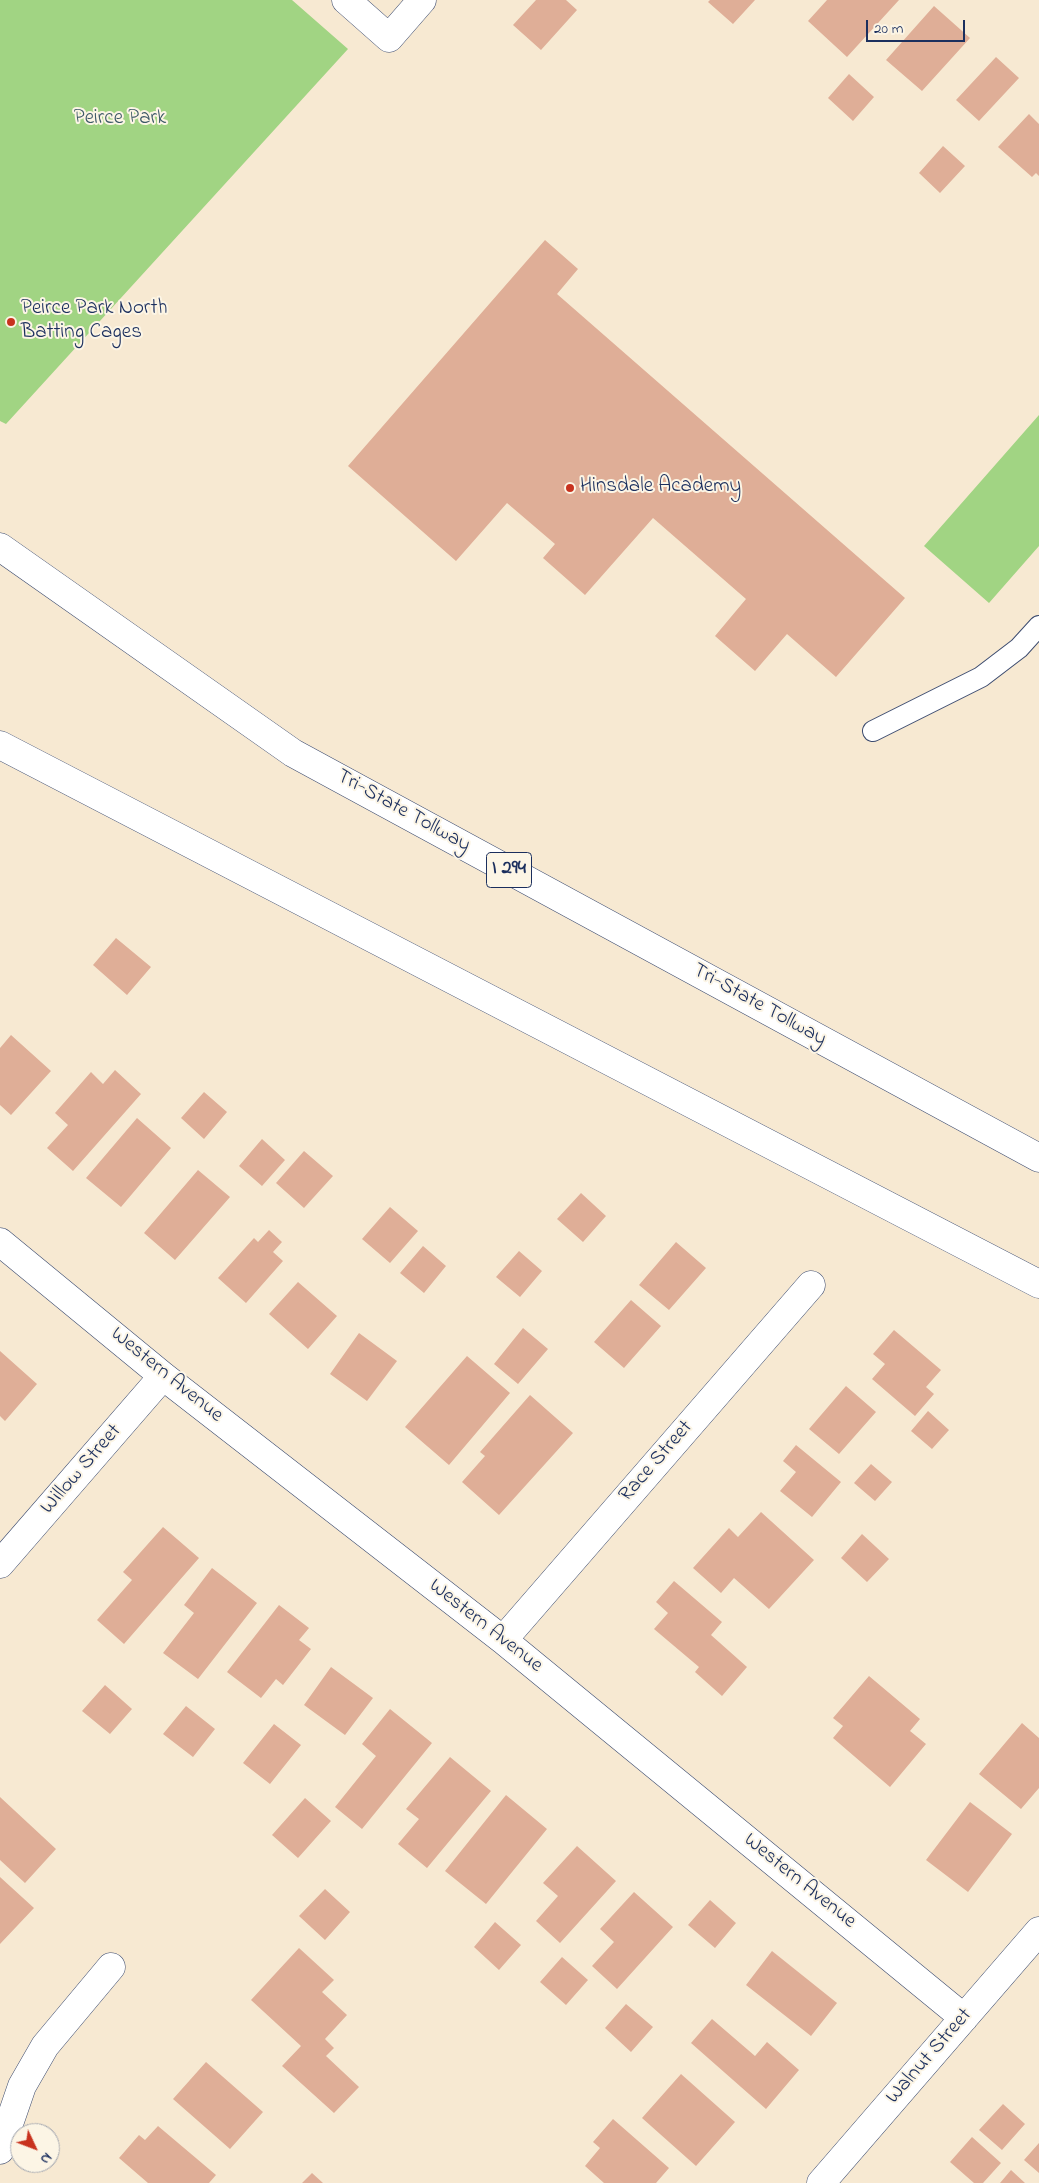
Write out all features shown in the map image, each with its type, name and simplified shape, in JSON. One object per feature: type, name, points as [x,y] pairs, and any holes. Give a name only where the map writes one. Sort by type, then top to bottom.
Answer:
[{"type":"main road","points":[[346,0],[389,38],[422,0]]},
{"type":"main road","name":"Tri-State Tollway","points":[[0,547],[293,753],[1039,1158]]},
{"type":"main road","points":[[0,745],[1039,1284]]},
{"type":"main road","name":"Western Avenue","points":[[0,1242],[163,1376],[503,1640],[964,2018]]},
{"type":"main road","name":"Race Street","points":[[503,1640],[812,1285]]},
{"type":"main road","name":"Willow Street","points":[[0,1564],[163,1376]]},
{"type":"main road","name":"Walnut Street","points":[[821,2183],[1039,1931]]},
{"type":"main road","points":[[0,2150],[22,2086],[45,2046],[110,1966]]},
{"type":"lane","points":[[873,731],[981,677],[1019,648],[1039,626]]},
{"type":"green space","name":"Peirce Park","points":[[0,0],[292,0],[348,49],[6,424],[0,421]]},
{"type":"green space","points":[[1039,415],[1039,546],[989,603],[924,546]]},
{"type":"building","points":[[536,0],[566,0],[577,10],[541,50],[513,25]]},
{"type":"building","points":[[710,0],[755,0],[733,24],[708,2]]},
{"type":"building","points":[[827,0],[899,0],[847,57],[808,21]]},
{"type":"building","points":[[934,6],[970,38],[922,91],[886,60]]},
{"type":"building","points":[[996,57],[1019,78],[979,121],[956,100]]},
{"type":"building","points":[[849,74],[874,97],[853,121],[828,98]]},
{"type":"building","points":[[1029,114],[1039,124],[1039,176],[1036,173],[1032,177],[998,147]]},
{"type":"building","points":[[943,146],[965,166],[940,193],[919,173]]},
{"type":"building","points":[[545,240],[578,269],[557,294],[905,598],[836,677],[787,634],[755,671],[715,636],[746,599],[653,518],[585,595],[543,558],[555,544],[507,503],[456,561],[348,466]]},
{"type":"building","points":[[116,938],[151,967],[127,995],[93,965]]},
{"type":"building","points":[[11,1035],[51,1071],[11,1115],[0,1105],[0,1048]]},
{"type":"building","points":[[115,1070],[141,1094],[73,1171],[47,1148],[68,1125],[55,1113],[91,1072],[103,1084]]},
{"type":"building","points":[[204,1092],[227,1112],[204,1139],[181,1118]]},
{"type":"building","points":[[137,1118],[171,1148],[121,1207],[86,1178]]},
{"type":"building","points":[[262,1139],[285,1160],[262,1186],[239,1166]]},
{"type":"building","points":[[304,1151],[333,1176],[304,1208],[276,1183]]},
{"type":"building","points":[[198,1170],[230,1197],[175,1260],[144,1233]]},
{"type":"building","points":[[581,1193],[606,1216],[583,1242],[557,1219]]},
{"type":"building","points":[[390,1207],[418,1231],[390,1263],[362,1239]]},
{"type":"building","points":[[269,1230],[282,1242],[273,1252],[283,1261],[246,1303],[218,1278],[254,1238],[258,1242]]},
{"type":"building","points":[[676,1242],[706,1268],[669,1310],[639,1285]]},
{"type":"building","points":[[423,1246],[446,1266],[424,1293],[400,1273]]},
{"type":"building","points":[[519,1251],[542,1271],[520,1297],[496,1277]]},
{"type":"building","points":[[298,1282],[337,1316],[308,1349],[269,1314]]},
{"type":"building","points":[[631,1300],[661,1326],[624,1368],[594,1342]]},
{"type":"building","points":[[523,1328],[548,1349],[518,1384],[494,1364]]},
{"type":"building","points":[[894,1330],[941,1370],[926,1387],[934,1394],[915,1416],[872,1379],[885,1364],[873,1354]]},
{"type":"building","points":[[359,1333],[397,1361],[367,1401],[330,1374]]},
{"type":"building","points":[[0,1351],[37,1384],[5,1421],[0,1416]]},
{"type":"building","points":[[467,1356],[510,1393],[449,1465],[405,1427]]},
{"type":"building","points":[[846,1386],[876,1412],[839,1454],[809,1429]]},
{"type":"building","points":[[530,1395],[573,1433],[499,1515],[462,1482],[485,1456],[480,1452]]},
{"type":"building","points":[[928,1411],[949,1430],[932,1449],[911,1431]]},
{"type":"building","points":[[796,1445],[841,1482],[812,1517],[780,1491],[796,1472],[783,1461]]},
{"type":"building","points":[[871,1464],[892,1482],[875,1501],[854,1483]]},
{"type":"building","points":[[761,1512],[814,1560],[769,1609],[734,1578],[721,1593],[693,1568],[729,1528],[738,1537]]},
{"type":"building","points":[[163,1527],[199,1558],[124,1644],[97,1620],[132,1580],[123,1572]]},
{"type":"building","points":[[862,1534],[889,1559],[867,1582],[841,1558]]},
{"type":"building","points":[[212,1568],[257,1603],[198,1679],[163,1653],[194,1613],[184,1605]]},
{"type":"building","points":[[674,1581],[722,1622],[711,1635],[747,1667],[722,1696],[695,1672],[699,1667],[654,1629],[668,1613],[656,1602]]},
{"type":"building","points":[[279,1605],[309,1628],[299,1640],[311,1649],[283,1685],[276,1679],[261,1698],[227,1672]]},
{"type":"building","points":[[331,1667],[373,1698],[345,1735],[304,1705]]},
{"type":"building","points":[[869,1676],[920,1719],[910,1731],[926,1744],[890,1787],[833,1738],[843,1726],[833,1718]]},
{"type":"building","points":[[105,1685],[132,1709],[110,1734],[82,1711]]},
{"type":"building","points":[[186,1706],[215,1729],[193,1757],[163,1734]]},
{"type":"building","points":[[390,1709],[432,1743],[362,1829],[335,1807],[376,1756],[362,1744]]},
{"type":"building","points":[[1022,1723],[1039,1738],[1039,1788],[1021,1809],[979,1774]]},
{"type":"building","points":[[274,1724],[301,1745],[270,1784],[243,1763]]},
{"type":"building","points":[[450,1757],[491,1791],[427,1868],[398,1844],[419,1819],[406,1809]]},
{"type":"building","points":[[506,1795],[547,1829],[486,1904],[445,1871]]},
{"type":"building","points":[[0,1797],[56,1849],[25,1883],[0,1860]]},
{"type":"building","points":[[305,1798],[331,1821],[298,1858],[272,1835]]},
{"type":"building","points":[[970,1802],[1012,1834],[968,1892],[926,1860]]},
{"type":"building","points":[[577,1846],[616,1881],[560,1943],[536,1921],[558,1896],[543,1883]]},
{"type":"building","points":[[0,1877],[34,1908],[0,1944]]},
{"type":"building","points":[[325,1889],[350,1912],[325,1940],[299,1916]]},
{"type":"building","points":[[634,1892],[673,1927],[617,1989],[592,1966],[614,1942],[600,1929]]},
{"type":"building","points":[[710,1900],[736,1923],[715,1948],[688,1925]]},
{"type":"building","points":[[495,1922],[521,1945],[499,1970],[474,1947]]},
{"type":"building","points":[[299,1948],[334,1980],[322,1992],[347,2015],[325,2039],[334,2048],[326,2056],[359,2087],[334,2113],[282,2066],[301,2046],[251,2000]]},
{"type":"building","points":[[772,1951],[837,2003],[811,2036],[746,1985]]},
{"type":"building","points":[[562,1957],[588,1980],[566,2005],[540,1982]]},
{"type":"building","points":[[626,2004],[653,2027],[631,2052],[605,2028]]},
{"type":"building","points":[[712,2019],[755,2056],[767,2042],[799,2070],[766,2109],[691,2043]]},
{"type":"building","points":[[206,2062],[263,2112],[230,2149],[173,2099]]},
{"type":"building","points":[[681,2074],[735,2122],[696,2166],[642,2118]]},
{"type":"building","points":[[1003,2104],[1025,2124],[1002,2150],[979,2130]]},
{"type":"building","points":[[613,2119],[669,2168],[656,2183],[604,2183],[585,2166],[600,2148],[593,2142]]},
{"type":"building","points":[[158,2126],[216,2175],[209,2183],[148,2183],[119,2158],[139,2135],[145,2140]]},
{"type":"building","points":[[972,2137],[1001,2163],[983,2183],[974,2183],[950,2162]]},
{"type":"building","points":[[1039,2143],[1039,2173],[1024,2160]]},
{"type":"building","points":[[1011,2170],[1025,2183],[1000,2183]]},
{"type":"building","points":[[312,2173],[323,2183],[302,2183]]},
{"type":"place","name":"Peirce Park North Batting Cages","points":[[11,322]]},
{"type":"place","name":"Hinsdale Academy","points":[[570,488]]}]
